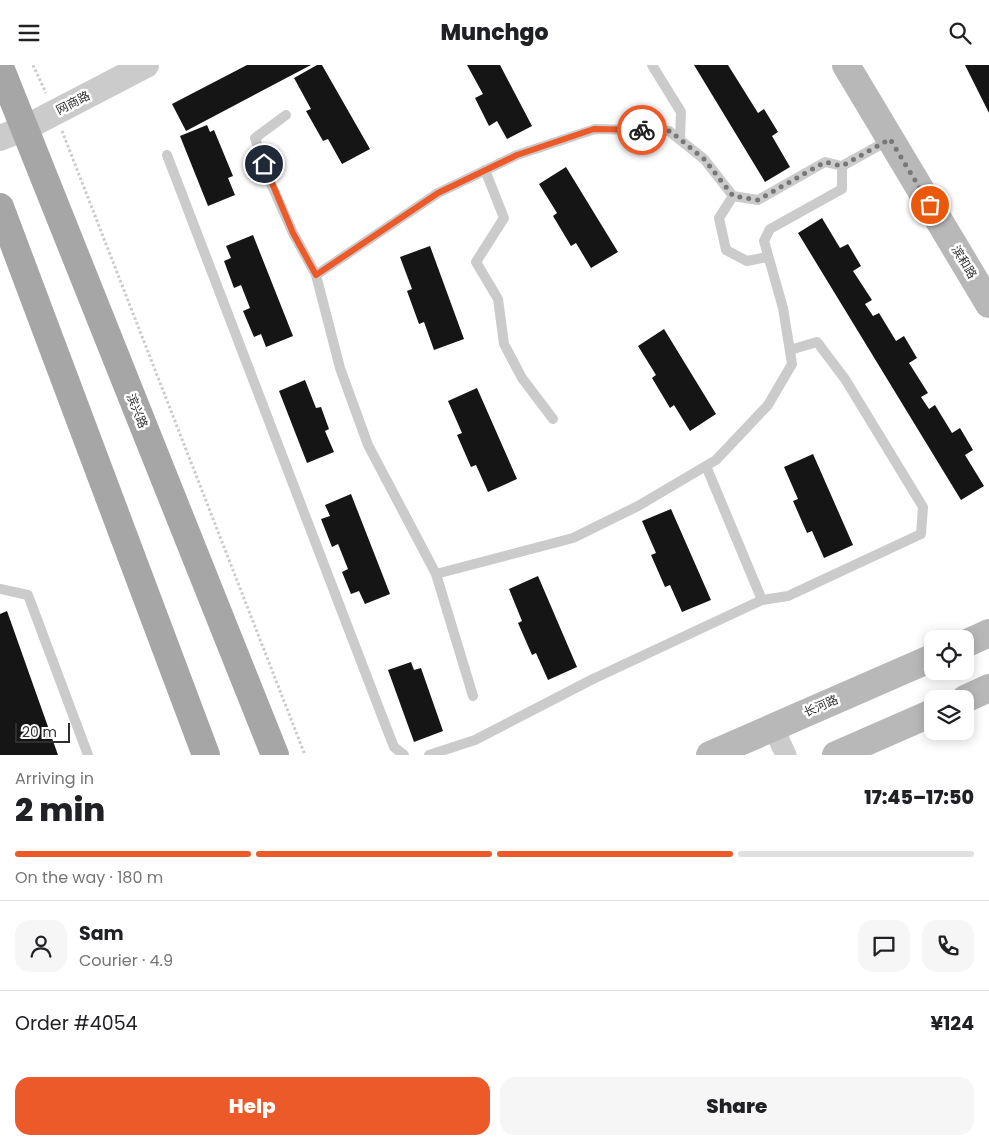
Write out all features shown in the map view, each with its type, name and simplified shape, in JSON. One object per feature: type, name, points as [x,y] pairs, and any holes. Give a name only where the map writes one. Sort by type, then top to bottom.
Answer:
[{"type":"main road","name":"滨和路","points":[[846,65],[989,304]]},
{"type":"main road","name":"滨兴路","points":[[0,67],[274,755]]},
{"type":"main road","points":[[0,207],[206,755]]},
{"type":"main road","points":[[974,640],[989,633]]},
{"type":"main road","name":"长河路","points":[[710,755],[924,661]]},
{"type":"main road","points":[[974,695],[989,688]]},
{"type":"main road","points":[[836,755],[924,716]]},
{"type":"street","name":"网商路","points":[[0,138],[25,128],[146,65]]},
{"type":"street","points":[[773,727],[786,755]]},
{"type":"lane","points":[[652,65],[681,112],[680,139]]},
{"type":"lane","points":[[286,115],[255,138],[268,177],[293,233],[316,275],[340,368],[368,445],[436,574],[473,696]]},
{"type":"lane","points":[[316,275],[438,193],[517,155],[594,129],[670,131],[704,159],[733,196],[758,200],[825,162],[842,166],[890,139]]},
{"type":"lane","points":[[167,155],[394,747],[404,755]]},
{"type":"lane","points":[[436,574],[573,538],[638,506],[716,460],[768,405],[792,364],[783,307],[767,257],[764,241],[770,229],[842,189],[842,166]]},
{"type":"lane","points":[[485,171],[504,218],[476,262],[498,299],[504,344],[522,378],[554,419]]},
{"type":"lane","points":[[733,196],[719,218],[726,250],[747,261],[767,257]]},
{"type":"lane","points":[[429,755],[475,740],[593,679],[762,600],[788,596],[921,534],[922,507],[845,379],[817,342],[790,350]]},
{"type":"lane","points":[[706,465],[762,600]]},
{"type":"lane","points":[[0,589],[28,595],[88,755]]},
{"type":"path","points":[[34,65],[305,755]]},
{"type":"building","points":[[247,65],[311,65],[186,131],[172,104]]},
{"type":"building","points":[[317,65],[322,65],[370,149],[342,164],[328,139],[323,141],[306,111],[311,109],[294,78]]},
{"type":"building","points":[[467,65],[500,65],[532,126],[507,139],[497,121],[489,126],[475,98],[483,94]]},
{"type":"building","points":[[694,65],[728,65],[758,113],[764,109],[778,132],[772,136],[790,167],[765,182]]},
{"type":"building","points":[[965,65],[989,65],[989,113]]},
{"type":"building","points":[[207,125],[210,132],[214,130],[233,176],[228,178],[235,195],[208,206],[180,136]]},
{"type":"building","points":[[566,167],[618,252],[591,268],[576,243],[571,246],[553,216],[557,213],[539,184]]},
{"type":"building","points":[[822,218],[840,248],[848,244],[861,266],[853,271],[872,300],[865,304],[873,316],[879,313],[896,341],[904,336],[917,358],[909,363],[928,393],[921,397],[929,409],[935,405],[952,433],[960,428],[973,450],[965,455],[984,486],[961,500],[798,233]]},
{"type":"building","points":[[253,235],[293,336],[266,347],[261,334],[254,337],[243,311],[250,308],[241,285],[234,288],[224,261],[231,258],[226,246]]},
{"type":"building","points":[[430,246],[464,339],[434,350],[424,322],[419,324],[407,291],[412,289],[400,257]]},
{"type":"building","points":[[664,329],[716,414],[690,431],[674,405],[670,408],[652,378],[656,375],[638,346]]},
{"type":"building","points":[[305,380],[316,408],[321,407],[329,429],[325,431],[334,452],[307,463],[279,391]]},
{"type":"building","points":[[477,388],[517,479],[488,492],[476,465],[471,467],[457,435],[462,433],[448,401]]},
{"type":"building","points":[[813,454],[853,545],[824,558],[812,531],[807,533],[793,501],[798,499],[784,467]]},
{"type":"building","points":[[351,494],[390,594],[365,604],[359,591],[351,594],[342,572],[348,569],[338,544],[332,547],[321,519],[330,516],[325,505]]},
{"type":"building","points":[[671,509],[711,600],[682,612],[670,585],[665,587],[651,555],[656,553],[642,521]]},
{"type":"building","points":[[538,576],[577,667],[548,680],[536,653],[532,655],[518,623],[522,621],[509,589]]},
{"type":"building","points":[[7,611],[58,755],[0,755],[0,614]]},
{"type":"building","points":[[411,662],[414,670],[421,668],[443,731],[414,742],[388,670]]},
{"type":"way so far","points":[[642,130],[670,131],[704,159],[733,196],[758,200],[825,162],[842,166],[890,139],[930,205]]},
{"type":"route","points":[[264,164],[293,233],[316,275],[438,193],[517,155],[594,129],[642,130]]}]
